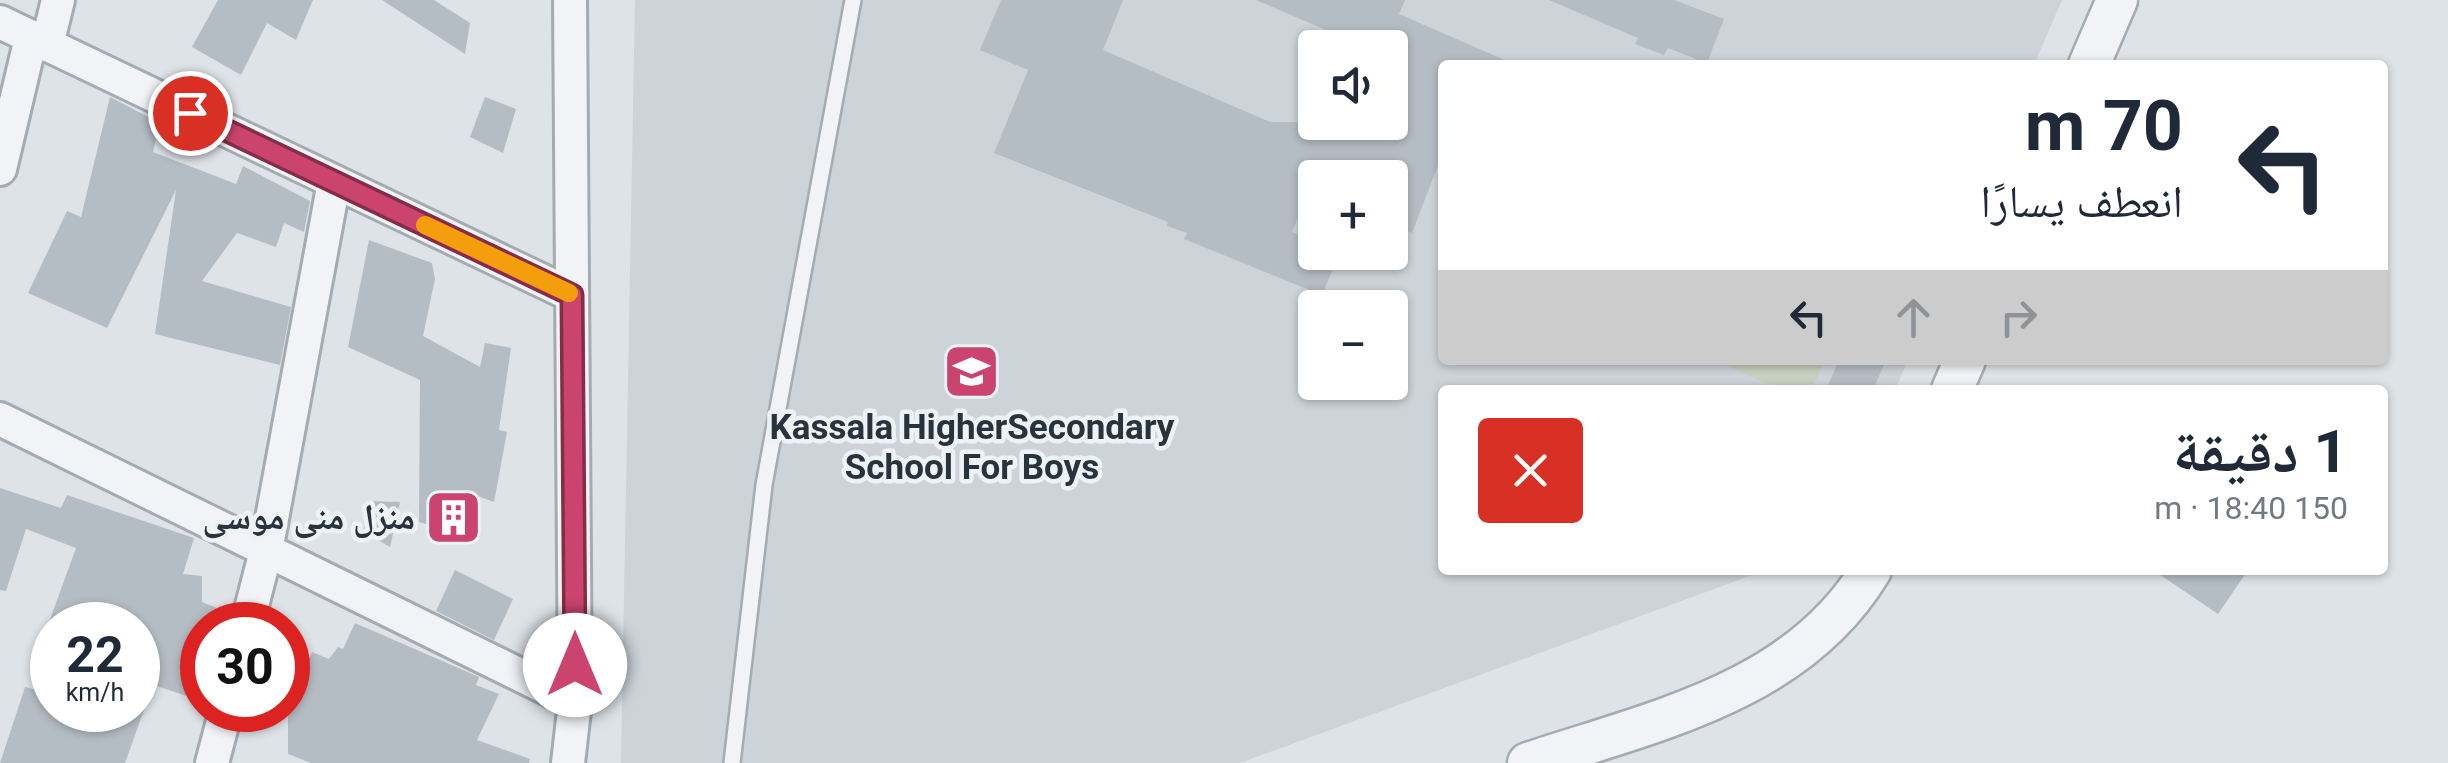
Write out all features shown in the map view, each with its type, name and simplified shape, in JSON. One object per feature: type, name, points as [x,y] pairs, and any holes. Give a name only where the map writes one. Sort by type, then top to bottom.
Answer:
[{"type":"street","points":[[0,169],[39,41],[58,0]]},
{"type":"street","points":[[568,763],[575,702],[570,0]]},
{"type":"street","points":[[2092,60],[2117,0]]},
{"type":"street","points":[[0,22],[572,295]]},
{"type":"street","points":[[253,602],[266,550],[334,182]]},
{"type":"street","points":[[0,419],[575,702]]},
{"type":"street","points":[[1528,763],[1713,701],[1770,673],[1855,597],[1868,575]]},
{"type":"street","points":[[212,763],[220,732]]},
{"type":"lane","points":[[732,763],[764,485],[853,0]]},
{"type":"shaded area","name":"Kassala HigherSecondary School For Boys","points":[[635,0],[2062,0],[2036,60],[1438,60],[1438,365],[1906,365],[1897,385],[1438,385],[1438,575],[1752,575],[1240,763],[621,763]]},
{"type":"green space","points":[[1726,365],[1823,365],[1813,385],[1770,385]]},
{"type":"building","points":[[218,0],[313,0],[296,40],[267,23],[241,75],[192,47]]},
{"type":"building","points":[[382,0],[434,0],[470,23],[465,54]]},
{"type":"building","points":[[1001,0],[1123,0],[1103,50],[1270,122],[1298,122],[1298,140],[1408,140],[1408,30],[1326,30],[1256,0],[1405,0],[1399,14],[1505,60],[1438,60],[1438,165],[1412,233],[1408,231],[1408,160],[1298,160],[1298,218],[1292,232],[1298,235],[1298,270],[1332,270],[1324,290],[1310,290],[1184,239],[1187,233],[1167,226],[1168,222],[994,153],[1028,70],[980,50]]},
{"type":"building","points":[[1549,0],[1674,0],[1724,19],[1708,60],[1668,48],[1664,55],[1635,44],[1638,38]]},
{"type":"building","points":[[110,97],[160,123],[153,152],[236,184],[243,166],[310,201],[304,232],[284,223],[276,247],[237,233],[202,281],[291,307],[280,365],[155,334],[176,190],[107,328],[28,293],[67,211],[81,217]]},
{"type":"building","points":[[485,97],[516,109],[503,153],[470,137]]},
{"type":"building","points":[[369,240],[432,263],[435,279],[423,336],[480,367],[485,343],[511,348],[499,430],[507,432],[494,502],[472,494],[460,534],[419,522],[420,380],[348,347]]},
{"type":"building","points":[[1837,365],[1884,365],[1875,385],[1828,385]]},
{"type":"building","points":[[0,488],[61,508],[67,495],[194,538],[183,574],[202,576],[202,602],[180,602],[180,694],[160,687],[160,602],[56,602],[76,548],[26,529],[6,591],[0,590]]},
{"type":"building","points":[[368,501],[400,502],[390,547],[364,532]]},
{"type":"building","points":[[455,570],[513,599],[494,640],[436,611]]},
{"type":"building","points":[[2160,575],[2245,575],[2218,614]]},
{"type":"building","points":[[355,623],[479,677],[476,685],[499,694],[477,740],[530,759],[529,763],[311,763],[288,754],[288,732],[310,732],[312,652],[329,659],[338,647],[343,649]]},
{"type":"building","points":[[25,687],[30,688],[30,732],[136,732],[125,763],[0,763]]},
{"type":"slow traffic","points":[[425,225],[569,293]]},
{"type":"place","name":"Kassala HigherSecondary School For Boys","points":[[972,371]]},
{"type":"place","name":"منزل منى موسى","points":[[454,517]]},
{"type":"route","points":[[190,113],[572,295],[575,665]]}]
